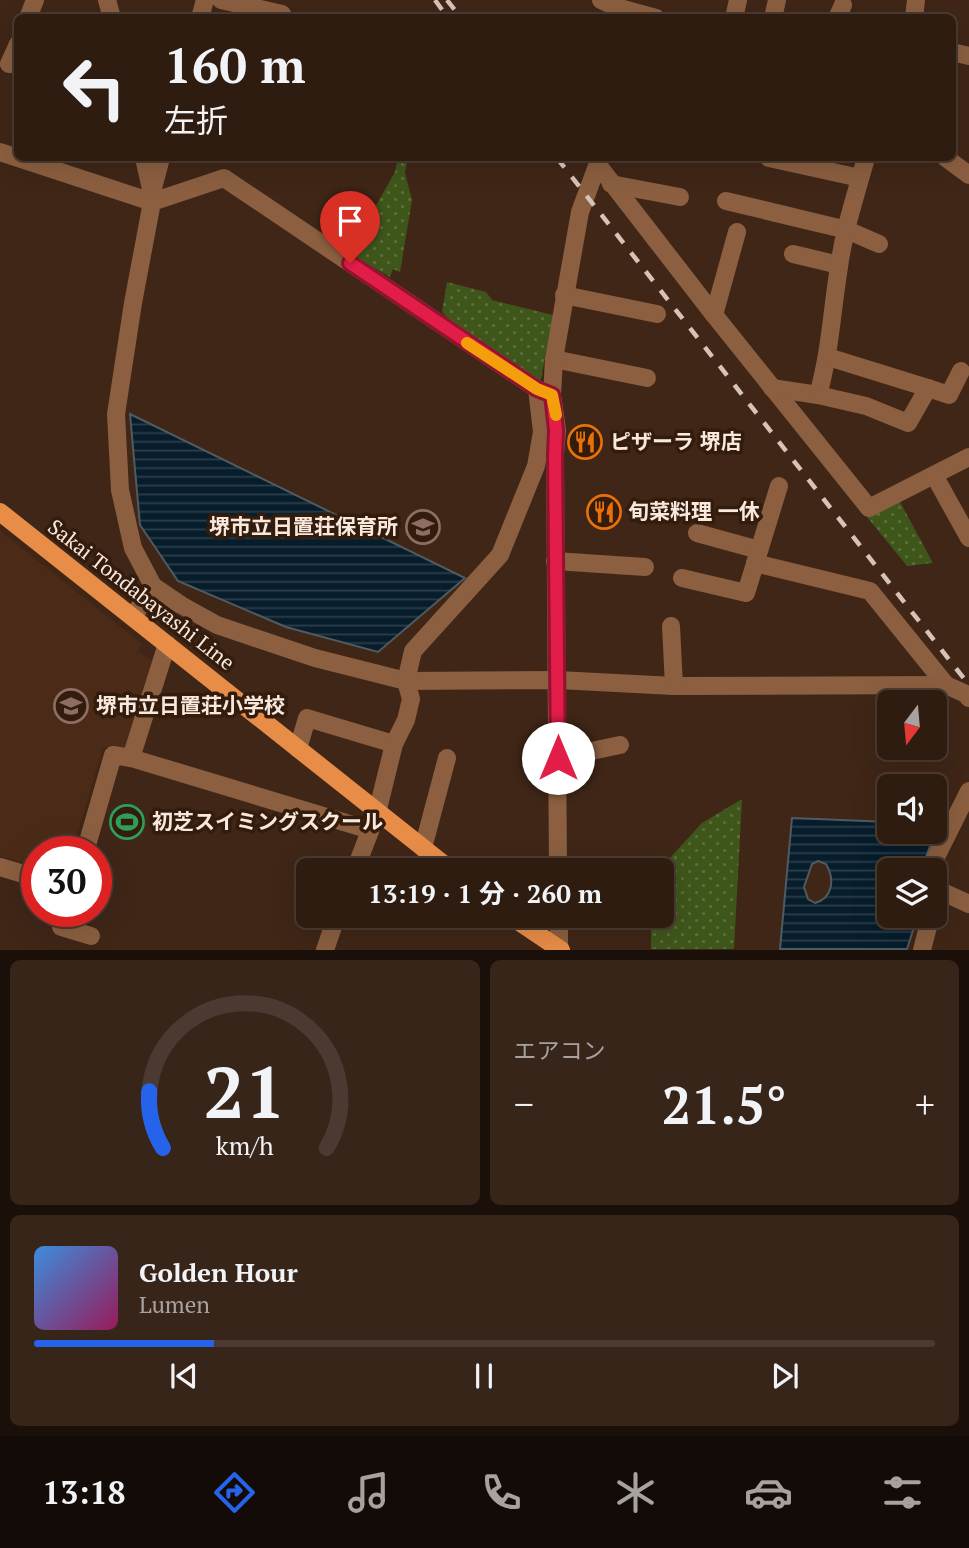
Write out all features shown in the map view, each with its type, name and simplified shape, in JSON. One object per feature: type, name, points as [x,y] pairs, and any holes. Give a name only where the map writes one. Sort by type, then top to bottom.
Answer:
[{"type":"main road","name":"Sakai Tondabayashi Line","points":[[0,512],[436,858]]},
{"type":"main road","points":[[528,928],[560,949]]},
{"type":"street","points":[[221,0],[282,14]]},
{"type":"street","points":[[611,8],[638,14]]},
{"type":"street","points":[[9,64],[14,53]]},
{"type":"street","points":[[30,161],[152,197],[224,178],[545,392],[556,430],[558,858]]},
{"type":"street","points":[[145,161],[152,197]]},
{"type":"street","points":[[160,161],[133,303],[116,414],[120,490],[133,548],[153,586],[217,625],[315,657],[406,681],[558,680],[674,686],[946,685],[969,698]]},
{"type":"street","points":[[599,161],[611,184],[869,508],[969,457]]},
{"type":"street","points":[[360,858],[377,813],[394,744],[406,720],[411,699],[406,681],[412,651],[500,555],[536,466],[545,392],[554,359],[580,212],[599,161]]},
{"type":"street","points":[[783,161],[860,178]]},
{"type":"street","points":[[818,395],[828,357],[846,230],[865,161]]},
{"type":"street","points":[[950,161],[969,175]]},
{"type":"street","points":[[611,184],[680,197]]},
{"type":"street","points":[[726,201],[846,230],[879,244]]},
{"type":"street","points":[[714,315],[737,232]]},
{"type":"street","points":[[793,254],[839,265]]},
{"type":"street","points":[[564,295],[657,314]]},
{"type":"street","points":[[828,357],[949,395],[961,371]]},
{"type":"street","points":[[554,359],[647,378]]},
{"type":"street","points":[[772,388],[866,406],[908,423],[928,388]]},
{"type":"street","points":[[934,475],[969,538]]},
{"type":"street","points":[[682,578],[746,593],[779,486]]},
{"type":"street","points":[[697,533],[757,557],[870,591],[946,685]]},
{"type":"street","points":[[555,561],[645,567]]},
{"type":"street","points":[[132,617],[153,586]]},
{"type":"street","points":[[671,626],[674,686]]},
{"type":"street","points":[[131,758],[167,644]]},
{"type":"street","points":[[298,749],[307,718],[394,744]]},
{"type":"street","points":[[558,758],[620,745]]},
{"type":"street","points":[[90,836],[113,755],[131,758],[370,830]]},
{"type":"street","points":[[423,848],[447,758]]},
{"type":"street","points":[[936,858],[957,825],[969,791]]},
{"type":"street","points":[[0,867],[21,873]]},
{"type":"street","points":[[947,896],[969,904]]},
{"type":"street","points":[[325,950],[333,928]]},
{"type":"street","points":[[559,928],[560,949]]},
{"type":"street","points":[[922,950],[928,928]]},
{"type":"shaded area","name":"堺市立日置荘小学校","points":[[0,531],[142,644],[138,651],[156,664],[127,750],[103,747],[77,836],[21,836],[21,862],[0,856]]},
{"type":"green space","points":[[397,161],[407,161],[405,173],[412,200],[400,272],[393,269],[390,277],[349,253],[395,172]]},
{"type":"green space","points":[[447,282],[486,292],[492,300],[553,315],[541,379],[536,382],[460,330],[442,312]]},
{"type":"green space","points":[[899,500],[933,563],[907,566],[867,517]]},
{"type":"green space","points":[[742,799],[734,949],[651,949],[651,928],[674,928],[674,858],[670,858],[702,823]]},
{"type":"water","points":[[130,414],[465,578],[378,652],[286,627],[178,581],[140,525]]},
{"type":"water","points":[[792,818],[877,822],[877,844],[931,844],[926,858],[877,858],[877,928],[914,928],[907,949],[780,949]],"holes":[[[818,861],[826,864],[829,870],[829,892],[821,901],[815,903],[808,899],[804,887],[812,864]]]},
{"type":"railway","points":[[435,0],[445,14]]},
{"type":"railway","points":[[447,0],[458,14]]},
{"type":"railway","points":[[559,161],[969,685]]},
{"type":"slow traffic","points":[[467,343],[537,389],[552,395],[556,415]]},
{"type":"place","name":"ピザーラ 堺店","points":[[585,442]]},
{"type":"place","name":"旬菜料理 一休","points":[[604,512]]},
{"type":"place","name":"堺市立日置荘保育所","points":[[423,527]]},
{"type":"place","name":"堺市立日置荘小学校","points":[[71,706]]},
{"type":"place","name":"初芝スイミングスクール","points":[[127,822]]},
{"type":"route","points":[[350,263],[537,389],[552,395],[556,430],[558,758]]}]
